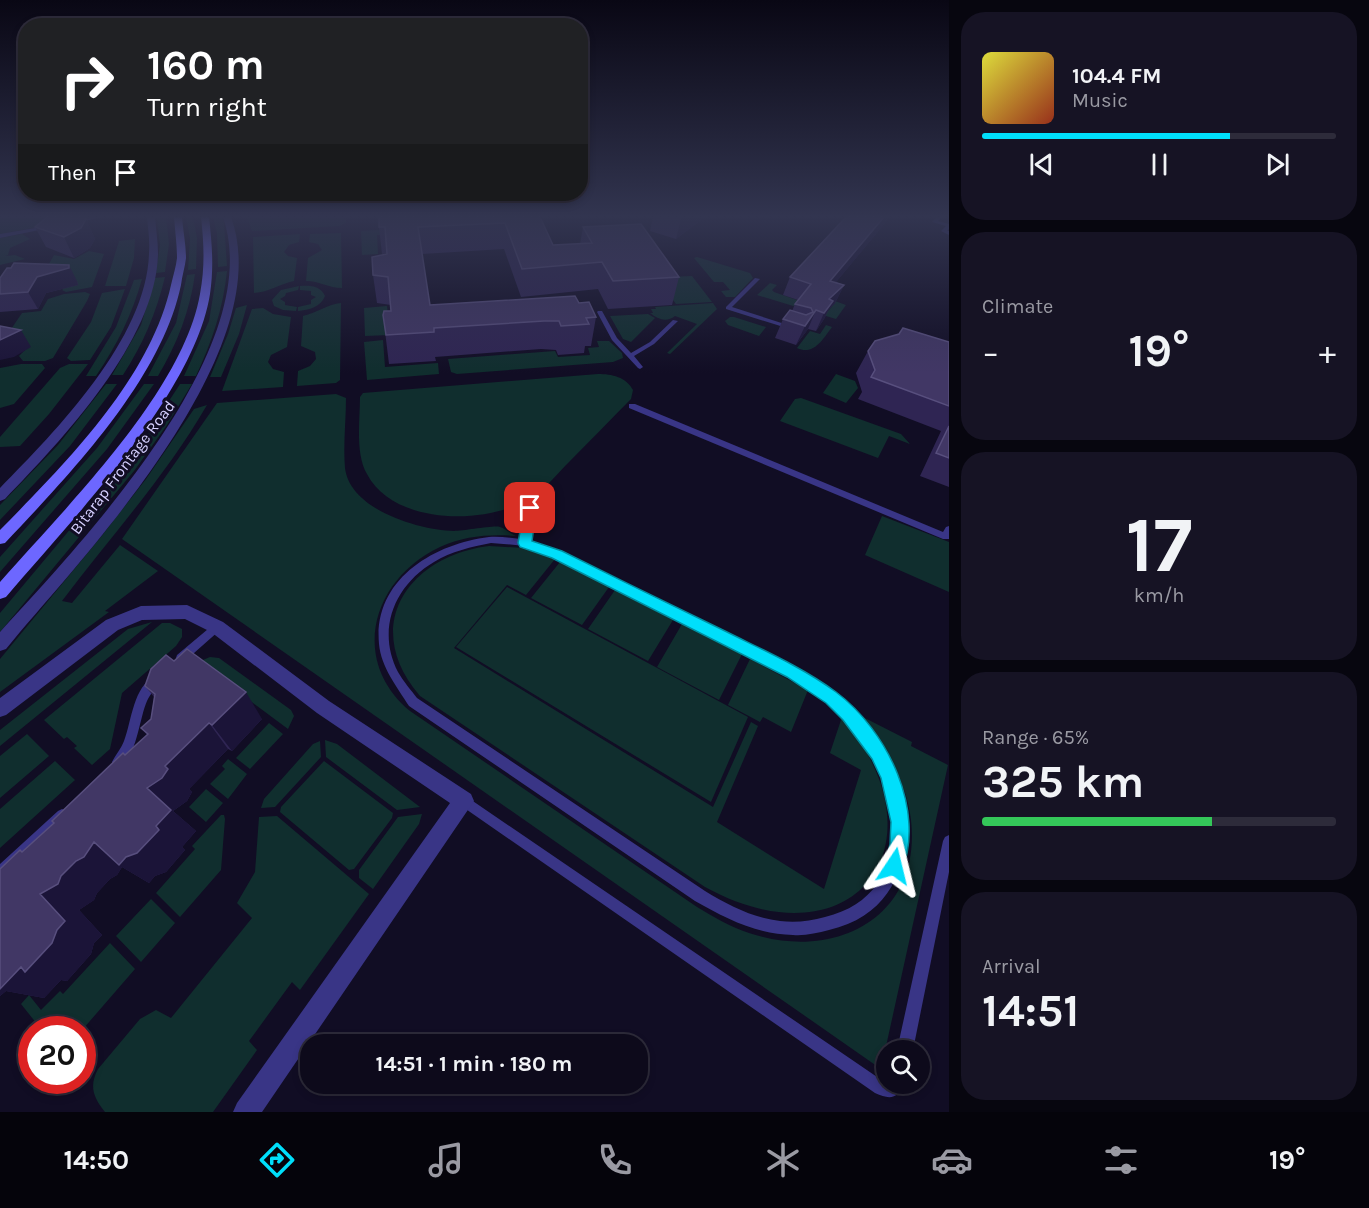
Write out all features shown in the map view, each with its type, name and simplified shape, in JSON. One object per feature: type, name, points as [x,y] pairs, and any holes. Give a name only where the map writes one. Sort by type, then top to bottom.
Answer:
[{"type":"main road","points":[[0,539],[87,443],[138,374],[156,344],[175,291],[178,269]]},
{"type":"main road","points":[[0,592],[124,446],[158,400],[178,366],[204,299],[207,269]]},
{"type":"street","points":[[0,496],[64,428],[106,374],[133,325],[150,269]]},
{"type":"street","name":"Bitarap Frontage Road","points":[[0,644],[132,486],[170,435],[192,400],[221,334],[230,304],[232,269]]},
{"type":"street","points":[[0,709],[112,625],[127,617],[141,614],[187,612],[217,627],[323,707],[464,801],[246,1112]]},
{"type":"lane","points":[[758,279],[728,308],[800,330]]},
{"type":"lane","points":[[600,312],[614,339],[639,367]]},
{"type":"lane","points":[[630,356],[652,343],[675,321]]},
{"type":"lane","points":[[632,406],[946,537],[949,530]]},
{"type":"lane","points":[[525,543],[530,508]]},
{"type":"lane","points":[[491,540],[525,543],[557,555],[792,672],[831,698],[849,714],[870,740],[890,776],[900,822],[899,844],[894,866],[885,885],[870,902],[841,920],[806,928],[779,927],[752,921],[725,911],[413,702],[392,672],[383,640],[388,608],[404,581],[428,560],[458,546],[491,540]]},
{"type":"lane","points":[[111,768],[131,744],[145,693],[217,627]]},
{"type":"lane","points":[[464,801],[876,1085]]},
{"type":"lane","points":[[0,873],[69,808]]},
{"type":"lane","points":[[906,1040],[949,841]]},
{"type":"green space","points":[[46,269],[99,269],[92,287],[66,292],[62,290],[65,287],[40,280]]},
{"type":"green space","points":[[110,269],[131,269],[126,286],[105,286]]},
{"type":"green space","points":[[157,269],[165,269],[165,272],[156,273]]},
{"type":"green space","points":[[254,269],[296,269],[294,281],[254,293]]},
{"type":"green space","points":[[307,269],[342,269],[342,288],[306,281]]},
{"type":"green space","points":[[703,269],[736,269],[750,273],[753,278],[735,297],[726,297],[721,291],[730,290],[723,282],[714,282]]},
{"type":"green space","points":[[227,271],[220,312],[207,351],[196,376],[184,376],[209,321],[217,272]]},
{"type":"green space","points":[[195,274],[182,327],[171,352],[158,376],[148,376],[176,323],[187,275]]},
{"type":"green space","points":[[692,276],[712,302],[676,304],[671,297],[667,277]]},
{"type":"green space","points":[[165,277],[153,316],[137,352],[123,375],[112,375],[141,325],[155,278]]},
{"type":"green space","points":[[142,279],[129,317],[111,353],[96,376],[86,376],[116,327],[134,280]]},
{"type":"green space","points":[[770,283],[777,285],[772,290],[774,292],[828,311],[835,303],[819,298],[821,296],[846,305],[836,319],[757,295]]},
{"type":"green space","points":[[299,286],[298,290],[286,293],[280,299],[285,302],[285,305],[297,307],[296,311],[283,310],[274,306],[272,300],[281,290]]},
{"type":"green space","points":[[300,286],[315,287],[321,290],[325,296],[321,303],[298,311],[298,307],[311,304],[311,300],[316,297],[311,295],[311,291],[300,290]]},
{"type":"green space","points":[[125,289],[111,327],[90,360],[71,361],[67,358],[91,322],[102,293]]},
{"type":"green space","points":[[85,292],[90,294],[87,301],[53,358],[45,361],[23,361],[19,356],[27,348],[1,344],[22,313],[41,311],[48,299],[64,294]]},
{"type":"green space","points":[[341,303],[340,380],[336,383],[297,386],[298,371],[310,366],[316,359],[315,352],[301,346],[303,316]]},
{"type":"green space","points":[[713,303],[717,309],[670,354],[667,353],[697,324],[675,316],[665,320],[650,313],[653,313],[651,309]]},
{"type":"green space","points":[[247,305],[239,334],[221,377],[210,377],[236,308]]},
{"type":"green space","points":[[387,306],[390,335],[365,336],[364,308]]},
{"type":"green space","points":[[263,308],[273,314],[291,317],[287,347],[271,355],[268,362],[273,369],[284,372],[283,387],[222,391],[252,309]]},
{"type":"green space","points":[[648,314],[655,318],[631,342],[623,339],[610,316]]},
{"type":"green space","points":[[730,317],[766,327],[759,336],[728,325],[725,321]]},
{"type":"green space","points":[[826,325],[832,327],[818,345],[808,350],[797,348],[810,331],[820,334]]},
{"type":"green space","points":[[383,340],[385,367],[438,363],[439,374],[367,380],[364,342]]},
{"type":"green space","points":[[597,341],[609,341],[622,353],[623,358],[613,362],[457,374],[451,372],[448,359],[555,351],[558,357],[590,355],[588,348],[599,347]]},
{"type":"green space","points":[[21,364],[42,364],[45,368],[14,404],[0,408],[0,368]]},
{"type":"green space","points":[[69,364],[88,364],[49,414],[20,446],[0,447],[0,437],[60,368]]},
{"type":"green space","points":[[598,374],[613,376],[627,382],[633,390],[631,399],[548,484],[515,506],[493,513],[469,516],[444,516],[420,512],[398,504],[380,491],[363,466],[359,437],[360,397],[363,393]]},
{"type":"green space","points":[[836,374],[855,381],[858,388],[846,403],[823,393]]},
{"type":"green space","points":[[106,384],[117,384],[70,446],[0,520],[0,505],[58,445]]},
{"type":"green space","points":[[144,384],[154,384],[107,449],[0,572],[0,557],[97,448]]},
{"type":"green space","points":[[180,384],[192,384],[167,425],[134,471],[0,632],[0,613],[139,447]]},
{"type":"green space","points":[[336,394],[346,398],[345,468],[350,483],[372,506],[405,522],[423,527],[454,531],[497,527],[516,536],[477,537],[449,543],[417,561],[398,579],[385,600],[377,622],[375,645],[379,668],[391,691],[410,711],[697,907],[742,931],[781,940],[812,941],[841,936],[866,924],[887,906],[902,883],[911,854],[911,820],[904,790],[883,749],[855,713],[912,742],[911,746],[948,765],[887,1040],[876,1040],[876,1066],[122,539],[217,403]]},
{"type":"green space","points":[[801,398],[901,434],[910,444],[889,436],[878,458],[780,421],[795,399]]},
{"type":"green space","points":[[207,405],[156,481],[62,601],[72,603],[120,545],[158,571],[105,611],[109,612],[0,692],[0,659],[146,479],[194,409]]},
{"type":"green space","points":[[882,516],[949,542],[949,592],[865,555]]},
{"type":"green space","points":[[489,546],[523,548],[555,559],[526,595],[507,585],[454,648],[713,807],[751,722],[758,726],[717,822],[824,889],[861,770],[830,753],[842,717],[873,764],[887,809],[885,848],[869,880],[842,903],[804,913],[758,908],[705,887],[420,696],[402,670],[394,645],[394,621],[402,599],[416,580],[436,564],[460,552]]},
{"type":"green space","points":[[560,562],[609,587],[582,625],[531,598]]},
{"type":"green space","points":[[507,587],[748,717],[711,802],[456,647]]},
{"type":"green space","points":[[615,590],[673,620],[648,661],[588,629]]},
{"type":"green space","points":[[152,622],[0,746],[0,730],[128,629]]},
{"type":"green space","points":[[162,623],[170,623],[182,629],[182,637],[176,646],[122,693],[110,749],[92,765],[74,748],[77,746],[67,737],[64,739],[44,720]]},
{"type":"green space","points":[[682,624],[742,654],[719,700],[657,667]]},
{"type":"green space","points":[[210,657],[219,658],[291,710],[294,716],[288,729],[198,662]]},
{"type":"green space","points":[[750,659],[808,690],[791,732],[763,717],[760,722],[728,705]]},
{"type":"green space","points":[[269,723],[283,734],[250,769],[236,758]]},
{"type":"green space","points":[[27,734],[49,756],[0,798],[0,756]]},
{"type":"green space","points":[[325,740],[337,744],[420,807],[397,810],[326,757]]},
{"type":"green space","points":[[320,741],[321,757],[275,807],[261,808],[264,799],[313,744]]},
{"type":"green space","points":[[228,759],[247,774],[228,799],[210,784],[225,769],[222,766]]},
{"type":"green space","points":[[55,761],[75,780],[0,848],[0,809]]},
{"type":"green space","points":[[324,761],[393,813],[392,818],[354,869],[349,870],[280,812],[281,807]]},
{"type":"green space","points":[[206,789],[223,803],[206,822],[189,807]]},
{"type":"green space","points":[[422,814],[419,824],[373,889],[359,878],[359,870],[398,817]]},
{"type":"green space","points":[[221,815],[224,815],[225,819],[221,870],[180,917],[156,893],[195,849],[192,846]]},
{"type":"green space","points":[[277,816],[369,894],[300,990],[292,982],[249,1041],[257,1050],[213,1112],[105,1112],[95,1094],[98,1069],[140,1019],[156,1010],[171,1018],[252,918],[237,903],[255,872],[259,817]]},
{"type":"green space","points":[[151,899],[175,923],[141,962],[116,936]]},
{"type":"green space","points":[[110,943],[135,969],[94,1016],[31,1016],[21,1004],[29,995],[41,1010],[60,991],[63,994]]},
{"type":"building","points":[[6,269],[66,269],[37,277],[28,292],[0,294],[0,278]]},
{"type":"building","points":[[373,269],[424,269],[430,305],[575,296],[579,303],[589,302],[596,317],[586,318],[589,324],[561,326],[559,321],[544,321],[434,328],[434,332],[386,335],[383,315],[384,311],[391,311],[388,277],[373,275]]},
{"type":"building","points":[[606,269],[673,269],[679,277],[613,281]]},
{"type":"building","points":[[798,269],[840,269],[830,281],[844,285],[829,299],[833,301],[824,313],[816,310],[805,326],[783,319],[790,310],[806,315],[813,312],[811,308],[795,304],[811,284],[790,277]]},
{"type":"building","points":[[0,326],[21,330],[0,340]]},
{"type":"building","points":[[903,328],[949,342],[949,406],[871,377],[875,370],[868,351],[875,341],[899,334]]},
{"type":"building","points":[[949,426],[949,458],[936,453]]},
{"type":"building","points":[[187,649],[246,692],[212,725],[209,723],[165,766],[168,769],[162,778],[147,788],[171,810],[156,826],[159,830],[137,853],[126,857],[119,865],[94,842],[84,857],[76,861],[61,876],[58,884],[40,894],[65,921],[57,930],[52,943],[25,972],[21,967],[0,989],[0,869],[54,823],[52,821],[123,753],[125,755],[148,734],[141,728],[151,719],[155,694],[145,686],[151,669],[166,655],[174,661]]},
{"type":"route","points":[[530,508],[525,543],[557,555],[792,672],[831,698],[849,714],[878,753],[890,776],[897,798],[900,822],[899,844],[894,866]]}]
